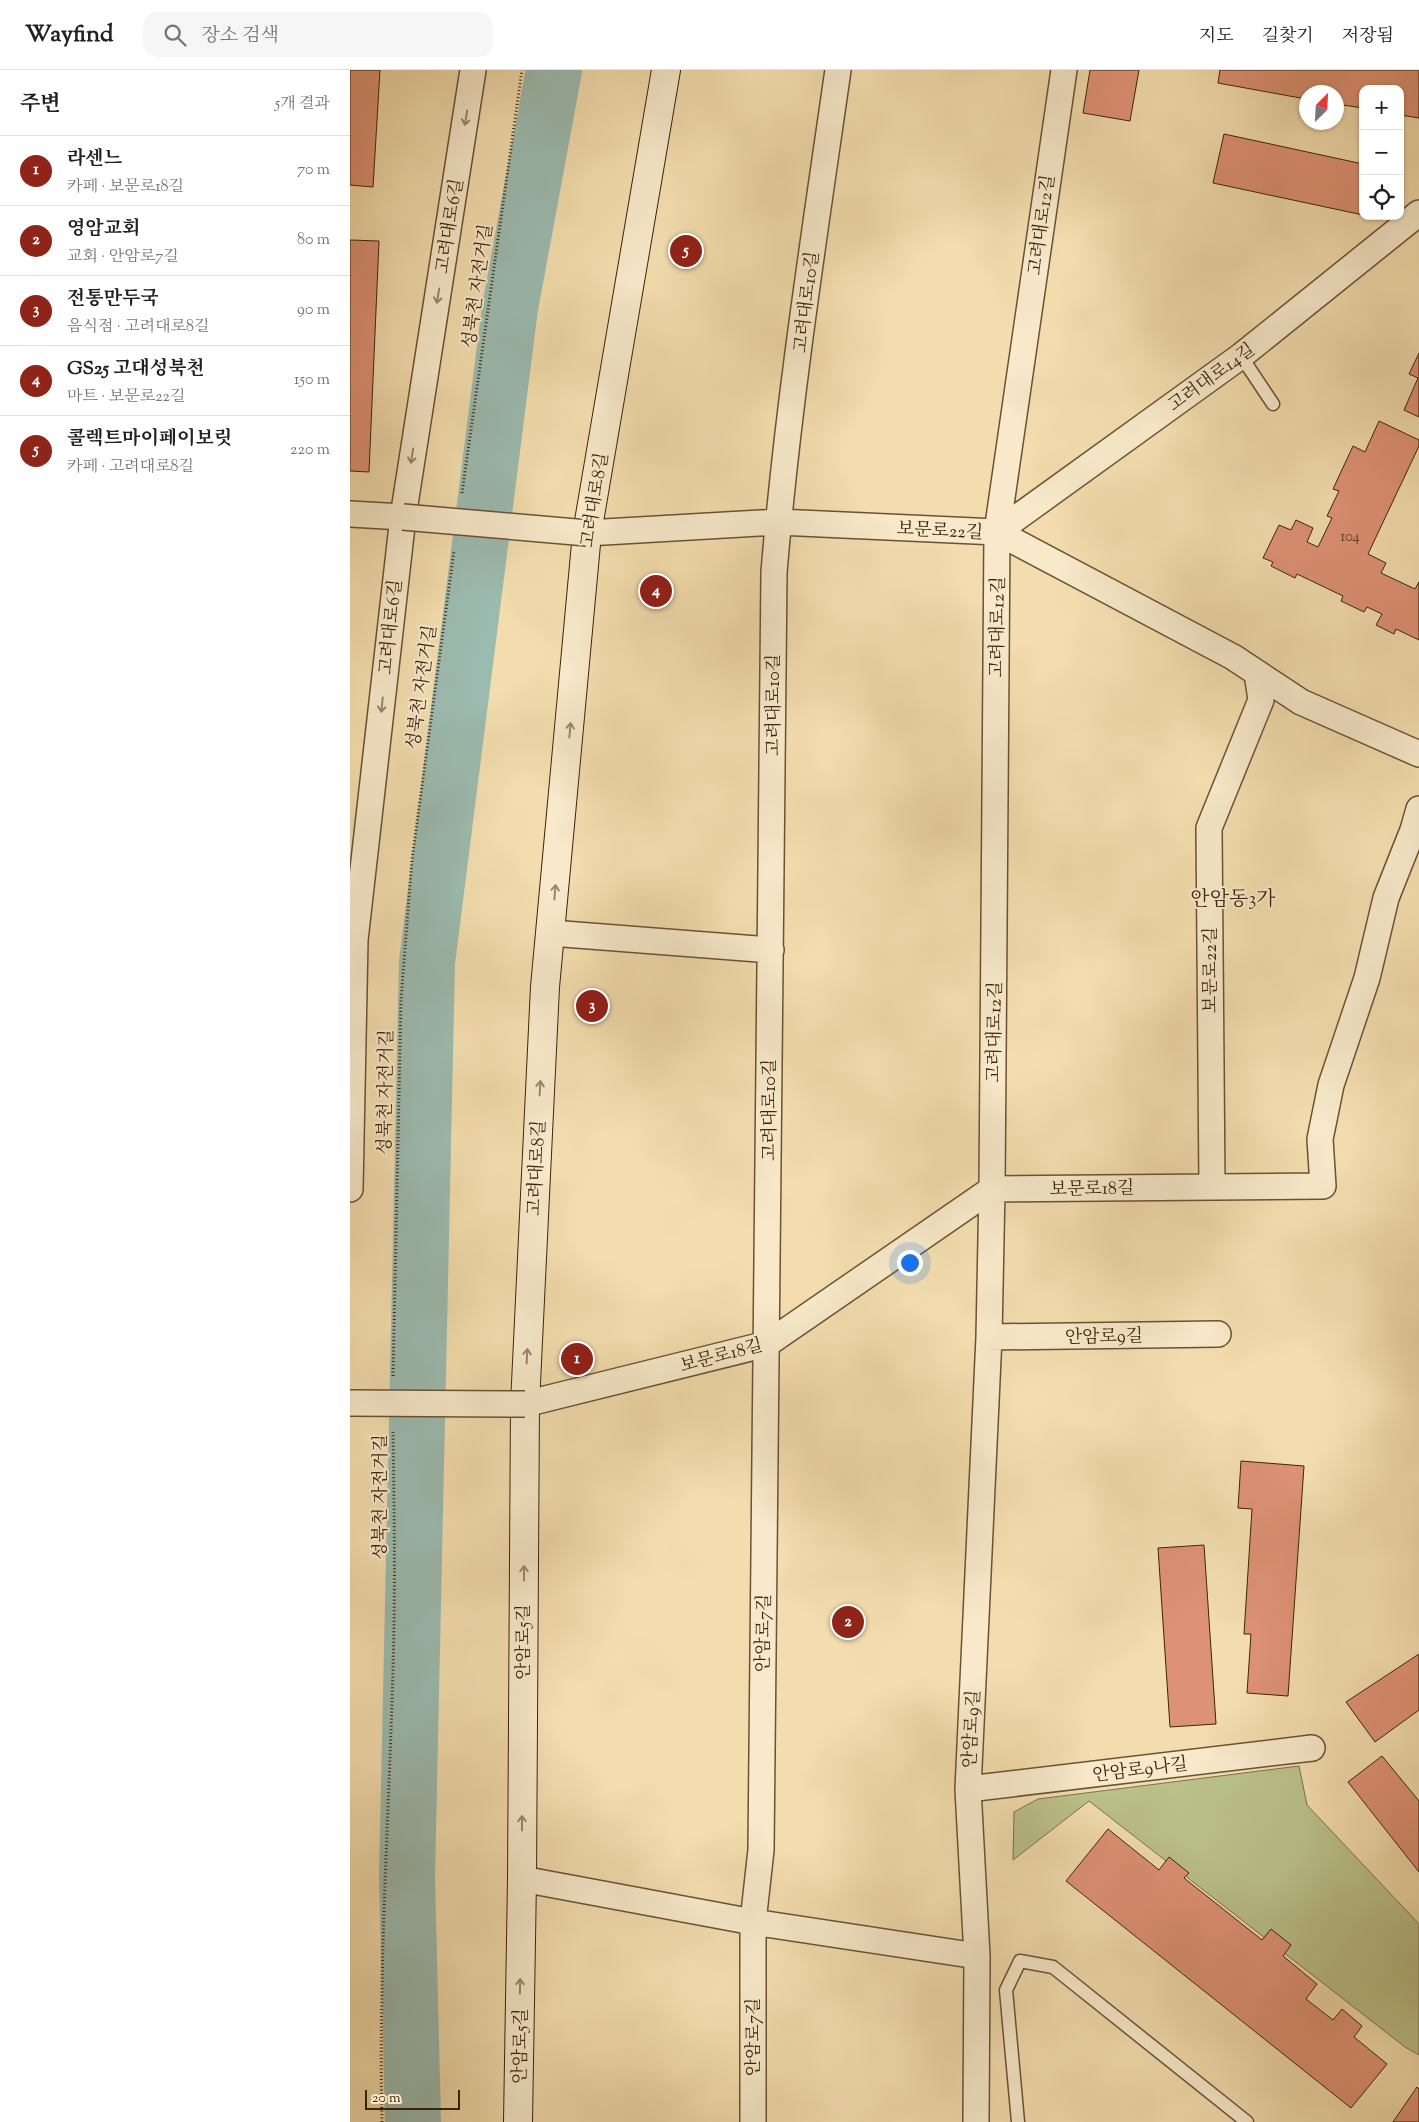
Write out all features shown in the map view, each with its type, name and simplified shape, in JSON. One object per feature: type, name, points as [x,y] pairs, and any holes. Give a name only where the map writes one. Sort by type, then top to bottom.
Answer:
[{"type":"main road","name":"고려대로8길","points":[[525,1404],[545,987],[587,533],[666,70]]},
{"type":"main road","name":"안암로5길","points":[[518,2122],[522,1879],[525,1404]]},
{"type":"street","name":"고려대로6길","points":[[350,1188],[352,940],[403,517],[473,70]]},
{"type":"street","name":"고려대로10길","points":[[767,1344],[774,572],[778,522],[809,275],[838,70]]},
{"type":"street","name":"고려대로12길","points":[[992,1189],[997,532],[1064,70]]},
{"type":"street","name":"고려대로14길","points":[[997,532],[1241,356],[1419,213]]},
{"type":"street","points":[[350,514],[403,517]]},
{"type":"street","name":"보문로22길","points":[[403,517],[587,533],[778,522],[997,532],[1225,653],[1301,702],[1419,754]]},
{"type":"street","name":"보문로22길","points":[[1212,1187],[1209,828],[1261,700],[1257,673]]},
{"type":"street","name":"보문로18길","points":[[350,1403],[525,1404],[767,1344],[992,1189],[1323,1186],[1320,1138],[1331,1085],[1367,978],[1386,898],[1419,808]]},
{"type":"street","points":[[551,933],[771,950]]},
{"type":"street","name":"안암로9길","points":[[977,2122],[977,1956],[968,1789],[989,1337],[992,1189]]},
{"type":"street","name":"안암로9길","points":[[989,1337],[1218,1334]]},
{"type":"street","name":"안암로7길","points":[[753,2122],[753,1922],[761,1850],[767,1344]]},
{"type":"street","name":"안암로9나길","points":[[968,1789],[1312,1748]]},
{"type":"street","points":[[522,1879],[753,1922],[977,1956]]},
{"type":"lane","points":[[1241,356],[1273,404]]},
{"type":"lane","points":[[1018,2122],[1006,1990],[1020,1961],[1053,1967],[1247,2122]]},
{"type":"path","name":"성북천 자전거길","points":[[461,495],[522,70]]},
{"type":"path","name":"성북천 자전거길","points":[[393,1379],[401,1000],[412,859],[455,544]]},
{"type":"path","name":"성북천 자전거길","points":[[382,2122],[384,1914],[394,1626],[394,1428]]},
{"type":"green space","points":[[1299,1766],[1307,1805],[1419,1924],[1419,2055],[1405,2047],[1089,1801],[1013,1860],[1014,1812],[1038,1799]]},
{"type":"building","points":[[350,70],[380,70],[373,187],[350,185]]},
{"type":"building","points":[[1090,70],[1139,70],[1130,121],[1083,113]]},
{"type":"building","points":[[1220,70],[1419,70],[1419,118],[1404,116],[1404,85],[1359,85],[1359,107],[1344,105],[1344,85],[1299,85],[1299,98],[1218,83]]},
{"type":"building","points":[[1224,134],[1359,163],[1359,214],[1213,183]]},
{"type":"building","points":[[350,240],[379,241],[369,472],[350,471]]},
{"type":"building","points":[[1419,353],[1419,417],[1404,410],[1418,378],[1409,374]]},
{"type":"building","points":[[1379,421],[1419,440],[1419,446],[1368,554],[1386,563],[1381,573],[1415,589],[1419,582],[1419,640],[1396,629],[1394,634],[1376,625],[1382,614],[1367,607],[1364,612],[1341,601],[1343,596],[1297,574],[1295,578],[1271,566],[1273,562],[1263,558],[1279,525],[1291,530],[1296,520],[1313,528],[1307,542],[1318,547],[1332,518],[1327,516],[1339,491],[1333,489],[1353,446],[1365,452]]},
{"type":"building","points":[[1241,1461],[1304,1466],[1288,1696],[1247,1693],[1251,1634],[1244,1634],[1252,1509],[1238,1508]]},
{"type":"building","points":[[1204,1545],[1216,1724],[1170,1727],[1158,1548]]},
{"type":"building","points":[[1419,1654],[1419,1710],[1375,1742],[1346,1702]]},
{"type":"building","points":[[1382,1756],[1419,1801],[1419,1872],[1348,1782]]},
{"type":"building","points":[[1108,1829],[1159,1870],[1169,1857],[1189,1873],[1184,1878],[1262,1940],[1271,1929],[1291,1945],[1283,1956],[1317,1984],[1306,1999],[1333,2020],[1342,2009],[1362,2026],[1354,2037],[1387,2064],[1351,2108],[1066,1881]]},
{"type":"building","points":[[1417,2087],[1419,2089],[1419,2122],[1393,2122]]},
{"type":"waterway","points":[[413,2122],[407,1877],[427,962],[510,308],[554,70]]},
{"type":"place","name":"콜렉트마이페이보릿","points":[[686,251]]},
{"type":"place","name":"GS25 고대성북천","points":[[656,591]]},
{"type":"place","name":"전통만두국","points":[[592,1006]]},
{"type":"place","name":"라센느","points":[[577,1359]]},
{"type":"place","name":"영암교회","points":[[848,1622]]},
{"type":"district","name":"안암동3가","points":[[1233,898]]}]
